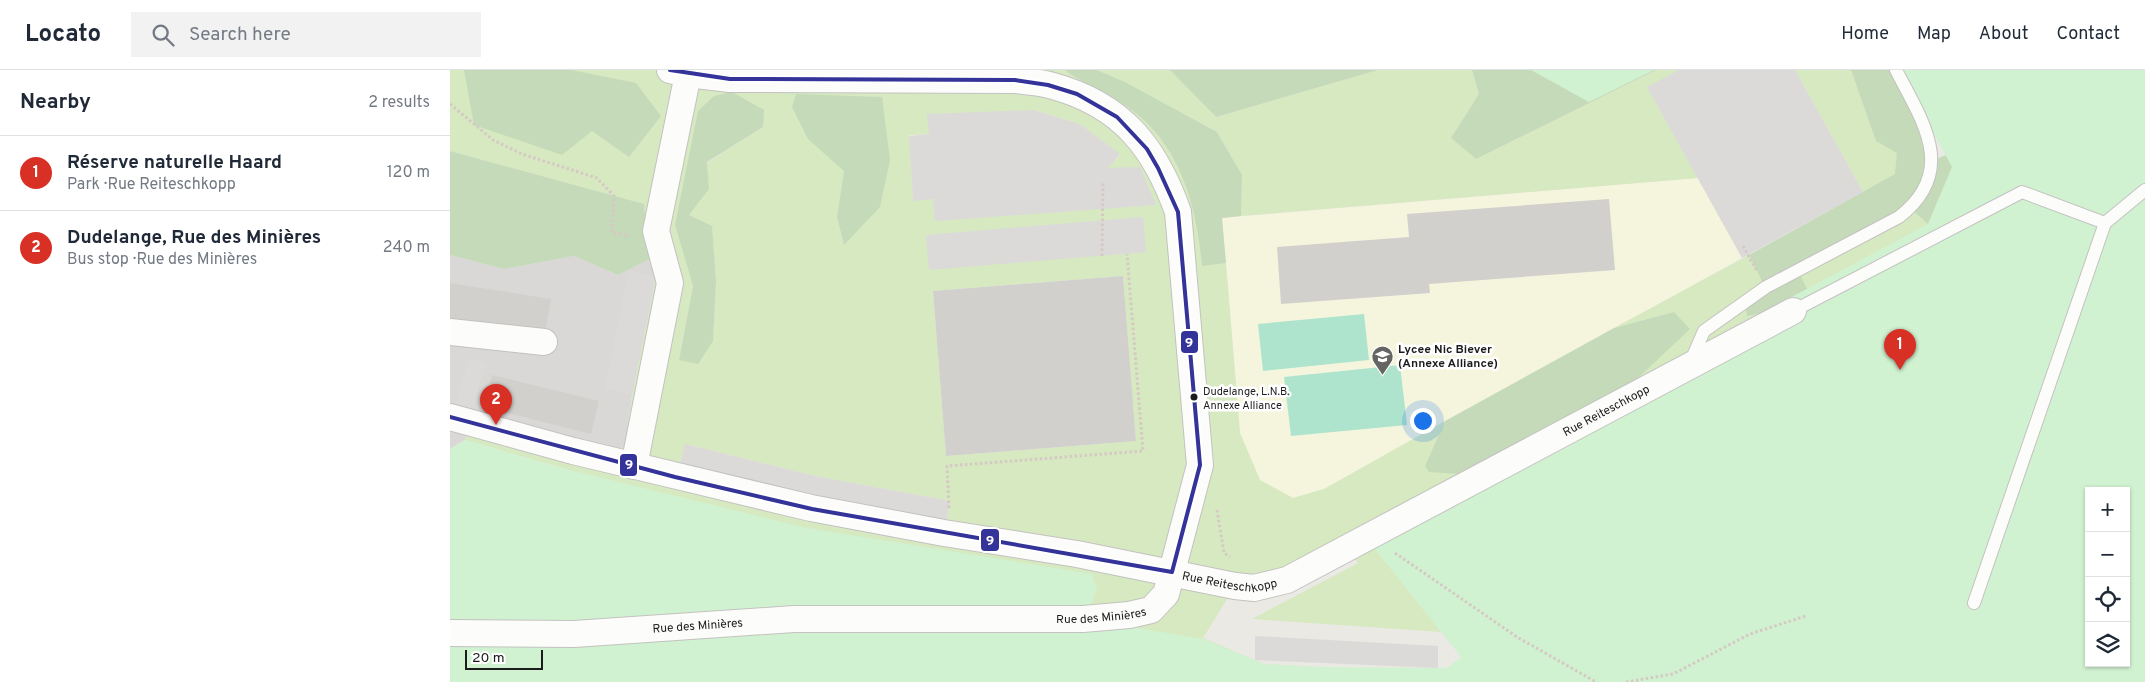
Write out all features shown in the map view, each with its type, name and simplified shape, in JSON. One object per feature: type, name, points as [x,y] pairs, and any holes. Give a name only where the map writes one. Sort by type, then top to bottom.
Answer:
[{"type":"street","name":"Rue Reiteschkopp","points":[[679,72],[730,78],[1015,80],[1052,85],[1095,103],[1119,118],[1145,145],[1166,178],[1178,212],[1200,465],[1172,572],[1254,588],[1288,580],[1689,365],[1794,311]]},
{"type":"street","points":[[634,466],[670,283],[656,231],[679,72]]},
{"type":"street","points":[[450,332],[544,342]]},
{"type":"street","points":[[450,417],[634,466],[811,508],[1172,572]]},
{"type":"street","name":"Rue des Minières","points":[[450,633],[574,634],[794,619],[1083,619],[1129,615],[1151,610],[1166,594],[1172,572]]},
{"type":"lane","points":[[1689,365],[1704,331],[1766,287],[1899,218],[1911,208],[1928,179],[1933,161],[1931,142],[1896,70]]},
{"type":"lane","points":[[1974,603],[2105,223],[2145,190]]},
{"type":"lane","points":[[1794,311],[2022,192],[2105,223]]},
{"type":"path","points":[[450,104],[493,140],[522,154],[597,178],[614,196],[612,232],[627,237],[656,231]]},
{"type":"path","points":[[1102,256],[1103,182]]},
{"type":"path","points":[[1744,246],[1749,255]]},
{"type":"path","points":[[944,533],[950,501],[947,466],[1143,451],[1127,254]]},
{"type":"path","points":[[1412,565],[1517,636],[1596,682]]},
{"type":"path","points":[[1626,682],[1673,674],[1750,634],[1806,616]]},
{"type":"shaded area","points":[[464,70],[571,70],[636,83],[661,116],[629,157],[592,131],[562,155],[474,125]]},
{"type":"shaded area","points":[[1065,70],[1097,70],[1125,82],[1217,132],[1242,175],[1241,216],[1222,218],[1226,263],[1202,266],[1195,217],[1189,194],[1169,151],[1155,132],[1138,115],[1117,100]]},
{"type":"shaded area","points":[[1170,70],[1378,70],[1216,117]]},
{"type":"shaded area","points":[[1472,70],[1656,70],[1476,159],[1451,138],[1479,94]]},
{"type":"shaded area","points":[[1679,70],[1795,70],[1863,192],[1742,258],[1647,87]]},
{"type":"shaded area","points":[[1851,70],[1982,70],[1911,99],[1933,160],[1960,150],[1928,224],[1911,209],[1798,270],[1807,289],[1758,314],[1747,316],[1745,302],[1765,287],[1749,255],[1895,174],[1897,153],[1876,141]]},
{"type":"shaded area","points":[[732,92],[764,110],[763,127],[707,162],[709,189],[689,215],[712,226],[716,281],[713,341],[698,364],[679,360],[693,286],[675,225],[698,111],[714,96]]},
{"type":"shaded area","points":[[796,94],[882,97],[890,160],[880,207],[844,245],[837,217],[844,171],[808,139],[792,107]]},
{"type":"shaded area","points":[[1034,110],[1080,124],[1120,154],[1108,168],[1140,167],[1156,205],[935,221],[933,199],[913,201],[909,136],[929,134],[927,114]]},
{"type":"shaded area","points":[[450,151],[644,204],[650,259],[618,275],[574,256],[504,269],[450,255]]},
{"type":"shaded area","name":"Lycee Nic Biever (Annexe Alliance)","points":[[1698,178],[1742,258],[1324,489],[1293,498],[1260,480],[1240,433],[1222,218]]},
{"type":"shaded area","points":[[1143,217],[1146,252],[929,270],[926,235]]},
{"type":"shaded area","points":[[450,255],[504,269],[574,256],[618,275],[650,259],[656,276],[632,395],[625,446],[602,458],[472,423],[465,440],[450,449]]},
{"type":"shaded area","points":[[629,270],[656,276],[632,395],[605,389]]},
{"type":"shaded area","points":[[1674,312],[1690,329],[1636,380],[1460,474],[1429,472],[1425,466],[1445,421],[1614,328]]},
{"type":"shaded area","points":[[469,358],[486,363],[472,410],[455,405]]},
{"type":"shaded area","points":[[685,444],[815,476],[950,501],[944,533],[677,476]]},
{"type":"shaded area","points":[[1255,636],[1438,646],[1438,668],[1255,660]]},
{"type":"green space","points":[[450,70],[1065,70],[1117,100],[1138,115],[1155,132],[1169,151],[1180,171],[1189,193],[1195,216],[1202,265],[1226,263],[1240,433],[1260,480],[1293,498],[1324,489],[1445,421],[1425,466],[1674,312],[1614,328],[1749,255],[1766,287],[1745,302],[1747,316],[1758,314],[1806,289],[1798,270],[1911,208],[1977,197],[1375,548],[1441,632],[1252,619],[1358,563],[1348,547],[1235,586],[1203,638],[1264,664],[1318,667],[1411,682],[465,651],[741,550],[562,468],[465,440],[472,423],[602,458],[625,446],[632,395],[656,276],[650,259],[644,204],[450,151]],"holes":[[[732,92],[763,127],[707,163],[709,189],[689,215],[712,227],[716,281],[713,341],[679,359],[693,286],[675,225]],[[1034,110],[1080,124],[1120,155],[1107,168],[933,199],[913,200],[909,135],[929,134]],[[844,171],[844,245],[837,217]],[[1123,276],[1136,441],[946,456],[933,291]],[[685,444],[815,476],[950,501],[944,533]]]},
{"type":"green space","points":[[1097,70],[1170,70],[1216,117],[1378,70],[1472,70],[1479,94],[1451,138],[1476,159],[1656,70],[1679,70],[1648,88],[1698,178],[1241,216],[1242,175],[1217,132],[1125,82]]},
{"type":"green space","points":[[1531,70],[1654,70],[1589,102]]},
{"type":"green space","points":[[1795,70],[1851,70],[1876,140],[1898,153],[1896,174],[1863,192]]},
{"type":"green space","points":[[1899,70],[2145,70],[2145,682],[450,682],[450,449],[465,440],[562,468],[806,528],[1092,574],[1097,590],[1084,619],[1203,639],[1264,664],[1318,667],[1447,668],[1461,657],[1359,529],[1928,224],[1952,167]]},
{"type":"green space","points":[[1364,314],[1369,360],[1263,371],[1258,324]]},
{"type":"green space","points":[[1400,365],[1407,425],[1291,436],[1284,377]]},
{"type":"building","points":[[1609,199],[1615,270],[1429,284],[1430,293],[1281,304],[1277,247],[1409,237],[1407,214]]},
{"type":"building","points":[[1123,276],[1136,441],[946,456],[933,291]]},
{"type":"building","points":[[450,283],[551,299],[545,334],[450,321]]},
{"type":"building","points":[[492,375],[599,401],[591,434],[484,407]]},
{"type":"transit line","name":"9","points":[[670,70],[730,79],[1015,80],[1048,85],[1077,94],[1117,117],[1147,149],[1178,212],[1200,465],[1172,572]]},
{"type":"transit line","name":"9","points":[[450,417],[675,477],[812,509],[1172,572]]},
{"type":"place","name":"Réserve naturelle Haard","points":[[1900,370]]},
{"type":"place","name":"Lycee Nic Biever (Annexe Alliance)","points":[[1382,375]]},
{"type":"place","name":"Dudelange, L.N.B. Annexe Alliance","points":[[1194,397]]},
{"type":"place","name":"Dudelange, Rue des Minières","points":[[496,425]]}]
